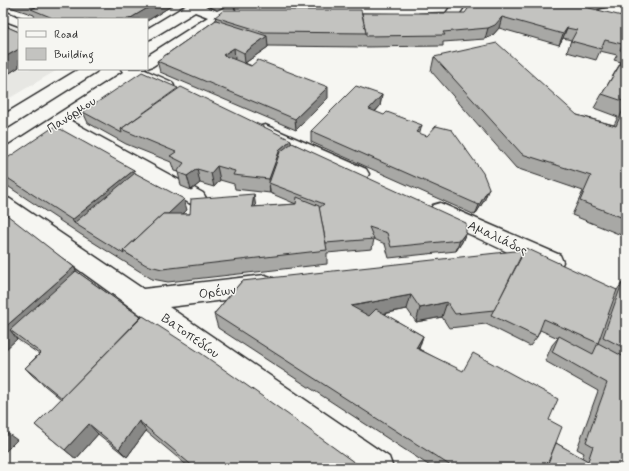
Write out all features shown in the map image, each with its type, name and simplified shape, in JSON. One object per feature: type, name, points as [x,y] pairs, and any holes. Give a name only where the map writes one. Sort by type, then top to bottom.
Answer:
[{"type":"street","name":"Πανόρμου","points":[[148,61],[239,3]]},
{"type":"street","points":[[410,16],[450,17],[460,3]]},
{"type":"street","points":[[603,3],[576,8],[611,17]]},
{"type":"street","points":[[148,34],[196,5],[219,16],[258,16]]},
{"type":"street","points":[[3,15],[18,22]]},
{"type":"street","points":[[3,123],[88,70]]},
{"type":"street","name":"Πανόρμου","points":[[3,158],[134,70]]},
{"type":"street","points":[[141,70],[185,94]]},
{"type":"street","points":[[58,122],[196,198]]},
{"type":"street","points":[[249,124],[379,183]]},
{"type":"street","name":"Αμαλιάδος","points":[[422,203],[571,271]]},
{"type":"street","name":"Βατοπεδίου","points":[[3,204],[378,468]]},
{"type":"street","points":[[491,257],[530,252]]},
{"type":"street","name":"Ορέων","points":[[141,300],[284,282]]},
{"type":"shaded area","points":[[3,22],[18,29],[18,70],[57,70],[3,102]]},
{"type":"building","points":[[24,3],[156,3],[131,18],[53,18],[31,9],[36,7]]},
{"type":"building","points":[[472,3],[569,3],[626,17],[626,51],[620,50],[622,44],[605,40],[601,49],[571,41],[577,30],[567,28],[563,34],[502,17],[495,25],[488,28],[443,32],[445,35],[366,36],[362,13],[465,13]]},
{"type":"building","points":[[224,10],[361,10],[366,33],[264,32],[215,17]]},
{"type":"building","points":[[216,20],[267,36],[244,53],[234,48],[223,55],[251,66],[258,60],[328,87],[295,119],[157,61]]},
{"type":"building","points":[[3,25],[18,32],[18,50],[3,58]]},
{"type":"building","points":[[497,43],[577,115],[616,126],[626,103],[626,219],[580,201],[591,176],[522,154],[434,57]]},
{"type":"building","points":[[626,55],[626,102],[602,94]]},
{"type":"building","points":[[142,72],[178,88],[121,129],[122,133],[83,112]]},
{"type":"building","points":[[356,86],[382,95],[369,109],[384,115],[387,112],[422,125],[416,132],[427,136],[436,126],[452,130],[483,173],[489,188],[479,205],[311,131]]},
{"type":"building","points":[[181,87],[291,140],[280,149],[269,179],[233,175],[235,171],[217,166],[211,173],[197,169],[187,176],[177,172],[184,163],[170,156],[176,152],[121,129]]},
{"type":"building","points":[[55,126],[134,170],[72,220],[3,175],[3,161]]},
{"type":"building","points":[[292,143],[466,223],[466,232],[460,240],[391,247],[387,233],[369,227],[374,239],[326,243],[319,208],[324,204],[269,183],[280,152]]},
{"type":"building","points":[[135,173],[184,199],[168,214],[163,214],[123,251],[124,254],[74,223]]},
{"type":"building","points":[[254,194],[252,207],[296,204],[297,197],[319,206],[327,250],[162,269],[146,265],[123,251],[163,214],[190,214],[191,199]]},
{"type":"building","points":[[7,215],[74,267],[3,329],[3,217]]},
{"type":"building","points":[[526,248],[617,290],[598,343],[544,319],[537,337],[491,315]]},
{"type":"building","points":[[524,250],[494,310],[455,314],[447,302],[420,308],[411,295],[351,306],[369,316],[376,309],[423,336],[416,348],[463,371],[473,353],[558,399],[549,420],[562,427],[546,468],[454,468],[214,314],[242,281]]},
{"type":"building","points":[[76,271],[141,317],[62,398],[25,368],[41,353],[10,330]]},
{"type":"building","points":[[622,283],[626,285],[626,349],[603,337]]},
{"type":"building","points":[[143,316],[202,354],[362,468],[195,468],[139,421],[119,449],[89,424],[65,450],[35,425]]},
{"type":"building","points":[[559,336],[593,354],[598,343],[626,358],[626,468],[546,468],[556,443],[588,461],[593,446],[586,442],[607,383],[552,352]]}]
